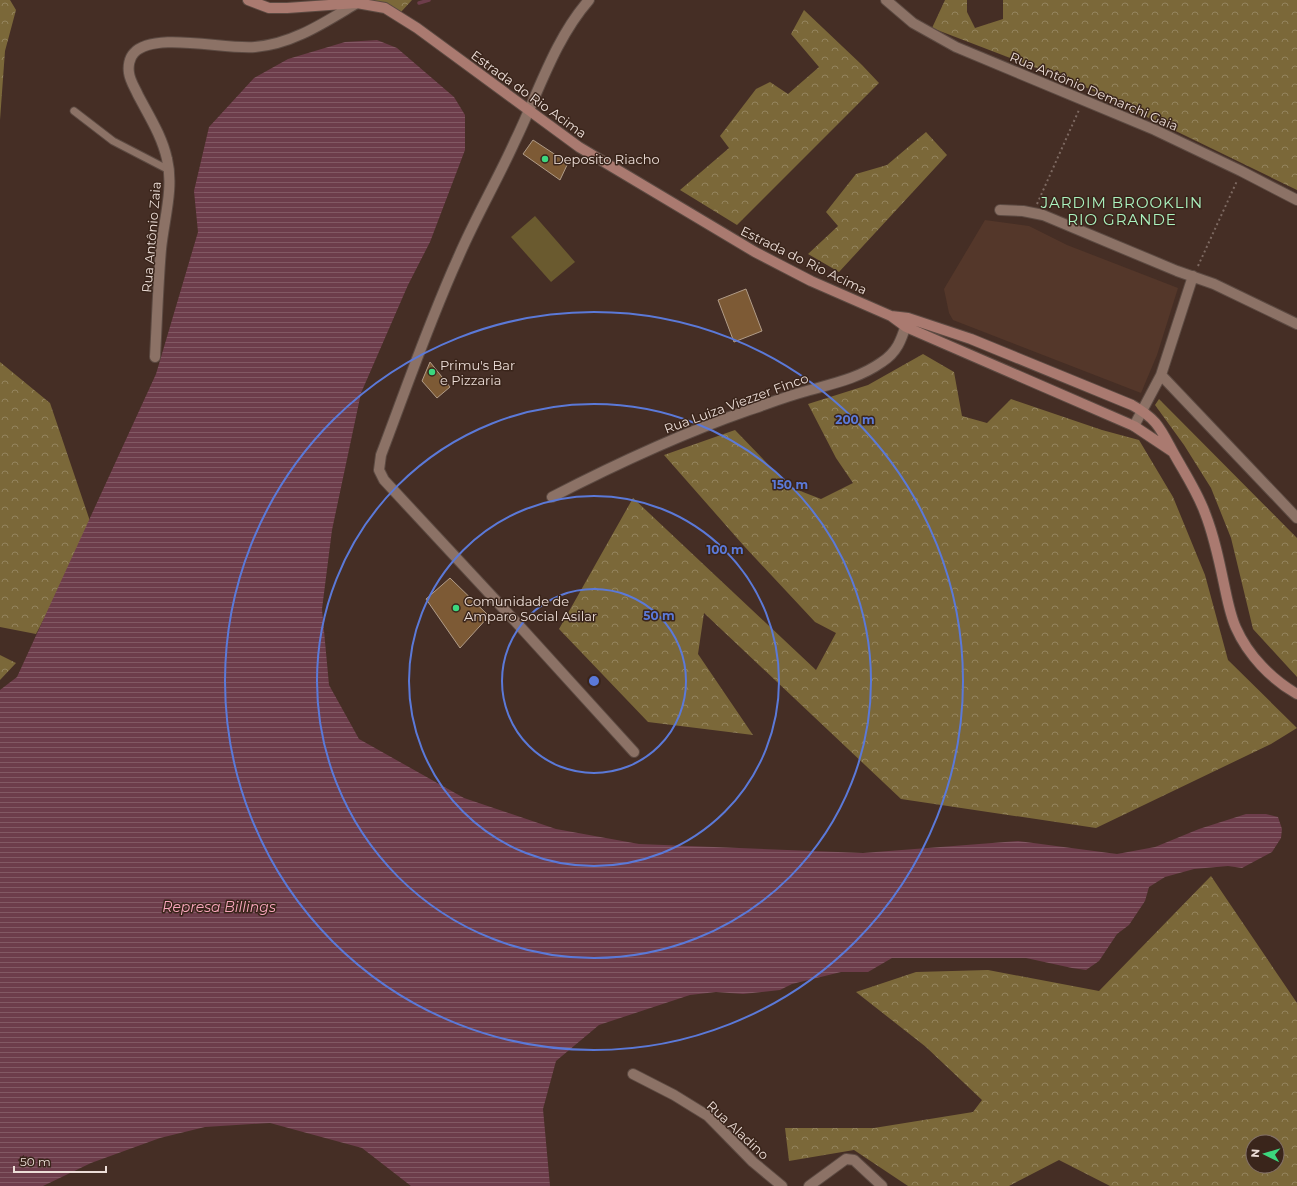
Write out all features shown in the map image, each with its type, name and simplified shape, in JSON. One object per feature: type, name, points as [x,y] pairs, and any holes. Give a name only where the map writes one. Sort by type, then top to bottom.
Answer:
[{"type":"main road","name":"Estrada do Rio Acima","points":[[248,0],[269,8],[357,3],[385,8],[417,28],[579,147],[755,252],[811,281],[907,322],[1134,426],[1173,452]]},
{"type":"main road","name":"Estrada do Rio Acima","points":[[907,322],[993,347],[1106,393],[1142,411],[1163,431],[1173,452],[1193,483],[1205,513],[1217,549],[1235,627],[1246,646],[1257,660],[1274,677],[1297,694]]},
{"type":"street","points":[[589,0],[565,35],[528,110],[516,140],[458,258],[381,455],[379,470],[384,480],[515,620],[634,752]]},
{"type":"street","name":"Rua Antônio Demarchi Gaia","points":[[886,0],[913,23],[956,47],[1155,130],[1241,171],[1297,200]]},
{"type":"street","name":"Rua Antônio Zaia","points":[[155,357],[161,249],[170,183],[169,170],[161,141],[130,79],[128,66],[133,54],[145,46],[156,43],[179,42],[234,47],[255,47],[276,44],[320,25],[357,3]]},
{"type":"street","points":[[1000,210],[1033,212],[1238,294],[1297,324]]},
{"type":"street","points":[[1134,426],[1161,376],[1193,276]]},
{"type":"street","name":"Rua Luiza Viezzer Finco","points":[[552,497],[625,460],[704,426],[794,395],[858,376],[875,367],[894,352],[902,341],[907,322]]},
{"type":"street","points":[[1161,376],[1297,518]]},
{"type":"street","name":"Rua Aladino","points":[[633,1074],[674,1095],[708,1116],[753,1162],[782,1186]]},
{"type":"street","points":[[809,1186],[846,1159],[854,1160],[882,1186]]},
{"type":"lane","points":[[74,110],[113,141],[169,170]]},
{"type":"path","points":[[1033,212],[1080,110]]},
{"type":"path","points":[[1193,276],[1241,171]]},
{"type":"shaded area","points":[[535,216],[575,262],[551,282],[511,237]]},
{"type":"shaded area","points":[[985,220],[1029,226],[1067,245],[1178,288],[1157,355],[1141,393],[953,320],[949,313],[944,289]]},
{"type":"green space","points":[[0,0],[10,0],[16,10],[5,51],[0,120]]},
{"type":"green space","points":[[363,0],[412,0],[401,12]]},
{"type":"green space","points":[[945,0],[967,0],[967,12],[975,28],[1003,19],[1003,0],[1297,0],[1297,190],[1083,86],[932,28]]},
{"type":"green space","points":[[804,10],[879,83],[737,225],[680,190],[729,148],[720,136],[756,89],[770,82],[788,94],[819,67],[791,34]]},
{"type":"green space","points":[[926,132],[947,155],[839,272],[808,254],[838,226],[826,212],[856,174],[887,165]]},
{"type":"green space","points":[[923,354],[954,372],[962,416],[987,423],[1011,399],[1102,430],[1139,440],[1173,497],[1205,575],[1228,660],[1297,728],[1271,744],[1096,828],[901,799],[704,613],[698,654],[753,735],[648,722],[559,629],[633,498],[816,670],[836,633],[815,622],[744,546],[664,455],[735,430],[790,487],[821,499],[853,483],[836,458],[808,404],[868,385]]},
{"type":"green space","points":[[0,362],[50,403],[92,527],[36,634],[0,627]]},
{"type":"green space","points":[[1159,399],[1297,538],[1297,677],[1253,629],[1231,538],[1211,488],[1184,445],[1155,405]]},
{"type":"green space","points":[[0,655],[16,663],[0,680]]},
{"type":"green space","points":[[1211,876],[1297,1003],[1297,1186],[1110,1186],[1059,1160],[1009,1186],[908,1186],[854,1150],[789,1161],[785,1128],[874,1128],[973,1112],[982,1100],[926,1047],[856,992],[916,972],[988,970],[1099,991]]},
{"type":"water","name":"Represa Billings","points":[[377,40],[397,48],[454,97],[465,115],[465,150],[430,242],[408,285],[361,393],[332,530],[322,609],[329,685],[359,739],[464,798],[556,829],[639,844],[863,853],[1018,841],[1117,854],[1155,847],[1199,829],[1246,814],[1266,814],[1278,817],[1282,829],[1281,838],[1272,852],[1242,868],[1228,866],[1194,869],[1165,877],[1149,887],[1145,901],[1129,925],[1117,934],[1099,961],[1086,970],[1026,958],[892,958],[868,972],[841,972],[792,984],[780,990],[743,994],[716,992],[690,995],[599,1025],[556,1061],[543,1109],[550,1186],[411,1186],[362,1148],[270,1123],[205,1127],[160,1138],[91,1163],[43,1186],[0,1186],[0,690],[17,677],[156,374],[198,232],[194,191],[209,127],[254,78],[288,59],[345,42]]},
{"type":"building","name":"Deposito Riacho","points":[[533,140],[568,163],[560,180],[523,154]]},
{"type":"building","points":[[746,289],[762,331],[734,342],[718,300]]},
{"type":"building","name":"Primu's Bar e Pizzaria","points":[[430,362],[450,387],[437,398],[422,381]]},
{"type":"building","name":"Comunidade de Amparo Social Asilar","points":[[450,578],[489,616],[460,648],[426,599]]},
{"type":"waterway","points":[[419,3],[429,0]]},
{"type":"place","name":"Deposito Riacho","points":[[545,159]]},
{"type":"place","name":"Primu's Bar e Pizzaria","points":[[432,372]]},
{"type":"place","name":"Comunidade de Amparo Social Asilar","points":[[456,608]]},
{"type":"district","name":"JARDIM BROOKLIN RIO GRANDE","points":[[1122,210]]}]
